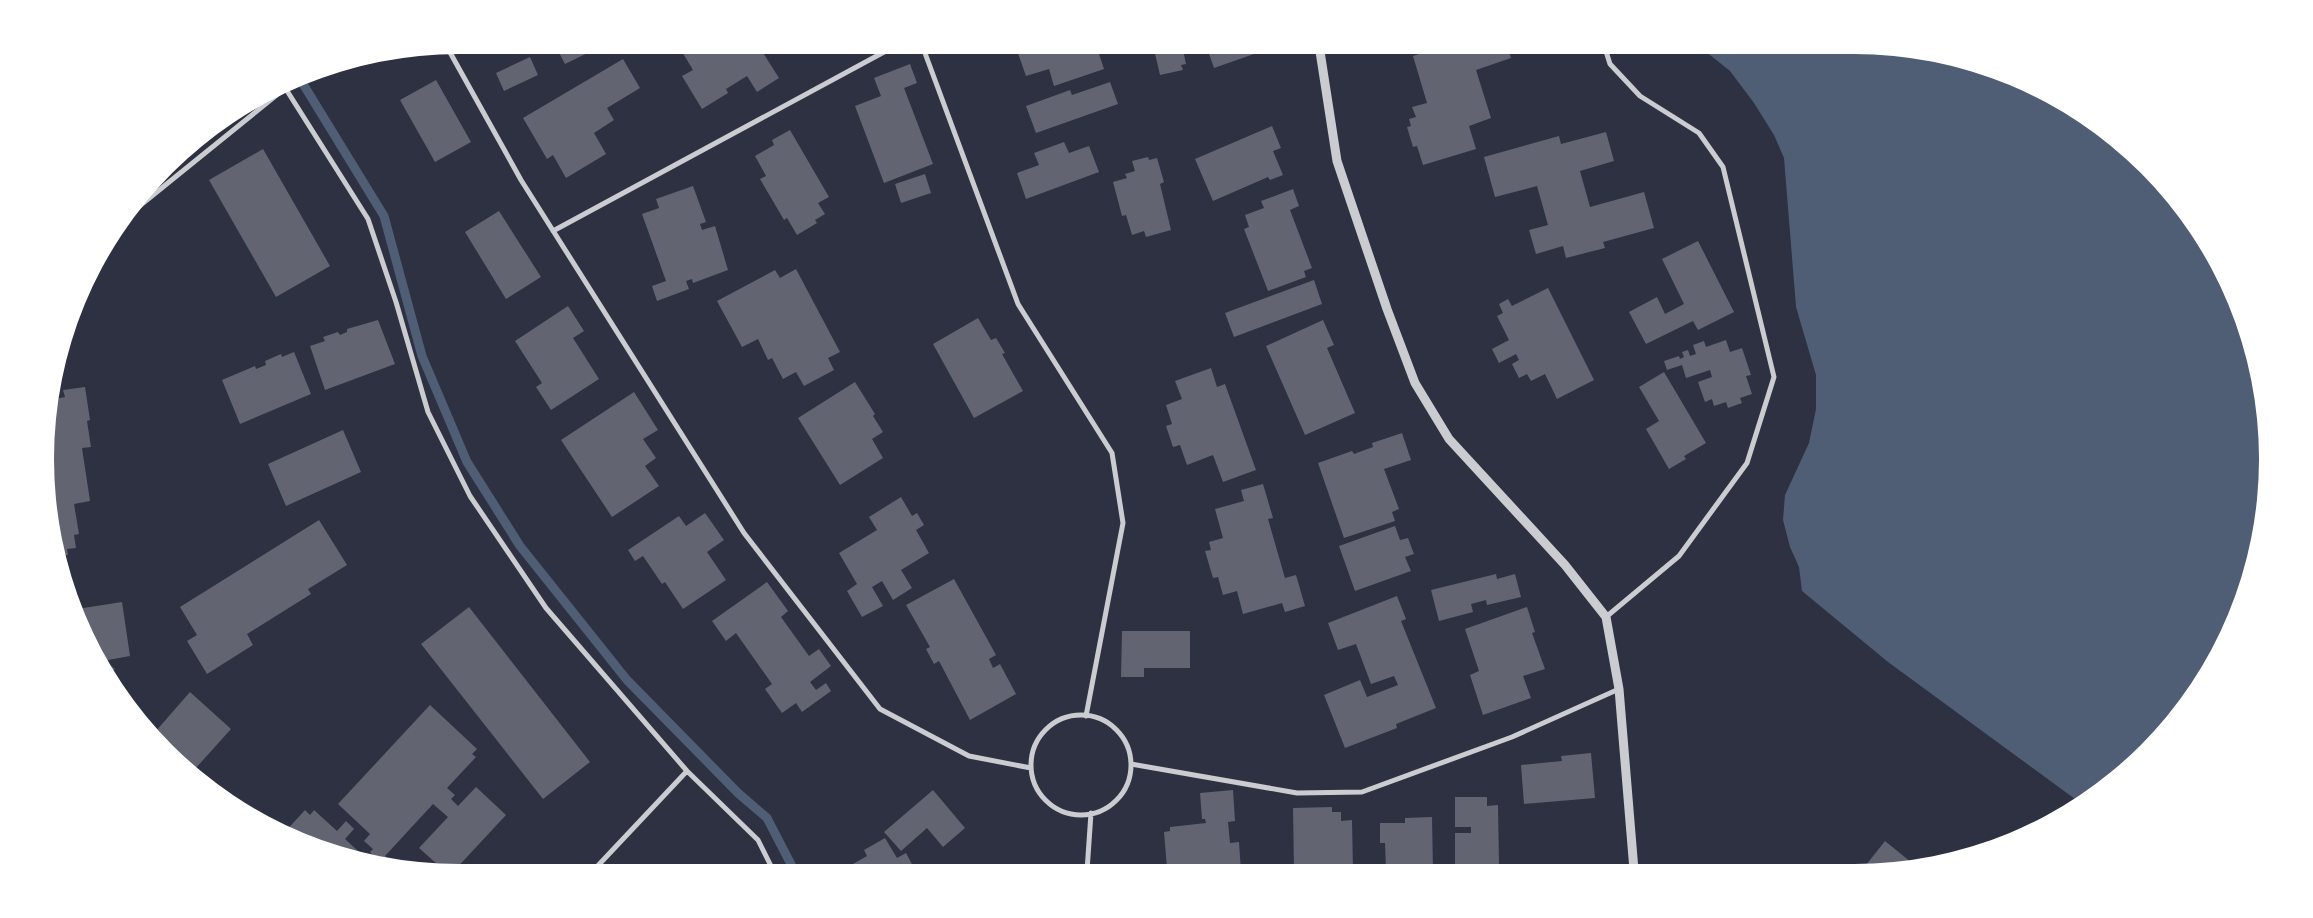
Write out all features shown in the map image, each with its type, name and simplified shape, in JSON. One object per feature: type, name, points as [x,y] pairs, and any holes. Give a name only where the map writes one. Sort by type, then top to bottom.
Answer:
[{"type":"street","points":[[451,54],[521,180],[744,533],[880,710],[969,756],[1032,768]]},
{"type":"street","points":[[553,231],[880,54]]},
{"type":"street","points":[[925,54],[1018,304],[1112,453],[1123,524],[1086,716]]},
{"type":"street","points":[[1320,54],[1337,161],[1387,309],[1415,383],[1449,439],[1566,566],[1606,617],[1619,690],[1634,864]]},
{"type":"street","points":[[1606,617],[1678,556],[1747,464],[1774,378],[1723,167],[1699,133],[1640,96],[1610,64],[1607,54]]},
{"type":"street","points":[[291,91],[368,219],[396,302],[428,412],[470,496],[546,608],[688,771],[758,840],[770,864]]},
{"type":"street","points":[[148,199],[266,103]]},
{"type":"street","points":[[1131,764],[1297,793],[1362,792],[1512,737],[1619,690]]},
{"type":"street","points":[[1079,715],[1086,716],[1096,717],[1111,725],[1125,742],[1131,764],[1128,781],[1115,801],[1100,811],[1083,815],[1066,813],[1050,804],[1039,792],[1031,758],[1037,742],[1047,728],[1062,719],[1079,715]]},
{"type":"street","points":[[600,864],[688,771]]},
{"type":"street","points":[[1088,864],[1091,813]]},
{"type":"water","points":[[1708,54],[1854,54],[1907,57],[1959,68],[2009,85],[2057,108],[2079,122],[2101,137],[2141,172],[2176,212],[2205,256],[2217,280],[2238,329],[2256,406],[2259,459],[2258,486],[2256,512],[2245,564],[2238,589],[2217,638],[2205,662],[2176,706],[2141,746],[2101,781],[2075,799],[1888,662],[1802,591],[1799,567],[1790,547],[1783,520],[1785,495],[1809,443],[1816,409],[1816,375],[1796,307],[1784,158],[1774,135],[1754,103],[1730,71]]},
{"type":"building","points":[[560,54],[586,54],[565,64]]},
{"type":"building","points":[[683,54],[764,54],[779,78],[757,92],[747,76],[726,89],[728,93],[702,109],[682,76],[693,70]]},
{"type":"building","points":[[1018,54],[1099,54],[1104,69],[1054,86],[1049,69],[1026,76]]},
{"type":"building","points":[[1155,54],[1184,54],[1186,64],[1181,65],[1183,70],[1160,75]]},
{"type":"building","points":[[1209,54],[1254,54],[1214,68]]},
{"type":"building","points":[[1419,54],[1510,54],[1511,58],[1476,70],[1491,118],[1469,126],[1476,149],[1423,165],[1417,146],[1413,147],[1407,127],[1411,126],[1409,119],[1416,117],[1412,107],[1427,103],[1413,56]]},
{"type":"building","points":[[530,57],[538,75],[504,91],[496,73]]},
{"type":"building","points":[[623,59],[640,88],[607,108],[614,120],[594,133],[606,154],[566,178],[553,155],[547,159],[523,118]]},
{"type":"building","points":[[910,64],[917,83],[904,88],[933,164],[884,183],[855,106],[881,96],[874,78]]},
{"type":"building","points":[[436,80],[471,142],[435,162],[400,100]]},
{"type":"building","points":[[1110,82],[1118,104],[1036,133],[1026,106],[1070,90],[1072,95]]},
{"type":"building","points":[[1272,126],[1281,148],[1273,151],[1283,175],[1270,180],[1268,177],[1213,201],[1195,159]]},
{"type":"building","points":[[790,130],[829,197],[818,203],[825,214],[815,220],[817,223],[797,235],[787,218],[784,220],[760,179],[766,176],[755,156],[774,145],[772,140]]},
{"type":"building","points":[[1606,132],[1614,161],[1580,171],[1590,207],[1644,192],[1654,228],[1603,242],[1605,248],[1566,258],[1563,246],[1536,254],[1529,230],[1548,225],[1537,186],[1495,197],[1484,157],[1559,136],[1561,144]]},
{"type":"building","points":[[1064,142],[1069,153],[1089,146],[1099,172],[1026,199],[1017,173],[1039,165],[1034,153]]},
{"type":"building","points":[[263,149],[330,266],[276,297],[209,180]]},
{"type":"building","points":[[1148,157],[1149,160],[1157,158],[1164,182],[1160,184],[1171,230],[1146,237],[1144,231],[1132,235],[1126,215],[1122,216],[1113,182],[1127,178],[1125,174],[1135,171],[1132,161]]},
{"type":"building","points":[[925,174],[931,193],[901,203],[895,184]]},
{"type":"building","points":[[693,186],[706,222],[700,224],[702,230],[715,226],[728,270],[693,283],[692,279],[686,281],[689,289],[657,301],[652,286],[666,281],[642,214],[659,208],[656,199]]},
{"type":"building","points":[[1293,189],[1299,206],[1290,210],[1312,268],[1304,271],[1306,277],[1268,291],[1244,229],[1249,227],[1245,215],[1264,208],[1261,201]]},
{"type":"building","points":[[499,211],[541,277],[506,299],[465,232]]},
{"type":"building","points":[[1698,241],[1734,312],[1698,330],[1693,321],[1646,344],[1629,312],[1657,297],[1665,314],[1684,304],[1662,259]]},
{"type":"building","points":[[796,269],[840,352],[828,358],[834,370],[804,386],[796,372],[783,379],[772,358],[768,360],[758,339],[742,347],[717,301],[775,270],[780,278]]},
{"type":"building","points":[[1314,280],[1322,304],[1234,337],[1225,313]]},
{"type":"building","points":[[1548,288],[1594,380],[1557,399],[1545,374],[1531,381],[1527,374],[1519,378],[1512,364],[1519,360],[1516,354],[1499,363],[1492,349],[1509,340],[1497,316],[1503,313],[1499,304],[1508,299],[1512,306]]},
{"type":"building","points":[[568,306],[584,331],[573,338],[599,379],[551,410],[536,387],[542,383],[515,341]]},
{"type":"building","points":[[978,318],[991,340],[996,338],[1005,353],[1002,354],[1023,391],[974,418],[933,344]]},
{"type":"building","points":[[378,320],[395,364],[325,390],[310,346],[325,341],[323,337],[338,332],[340,335],[347,332],[347,329]]},
{"type":"building","points":[[1323,320],[1334,345],[1327,348],[1355,413],[1305,435],[1266,346]]},
{"type":"building","points":[[1726,340],[1730,352],[1742,348],[1751,375],[1746,376],[1752,394],[1740,398],[1742,403],[1728,408],[1726,402],[1714,406],[1712,399],[1705,402],[1698,382],[1712,377],[1710,370],[1686,378],[1682,365],[1667,370],[1664,361],[1679,356],[1680,359],[1684,357],[1682,352],[1688,350],[1690,356],[1696,354],[1693,345],[1704,341],[1706,347]]},
{"type":"building","points":[[294,352],[311,394],[240,424],[222,380],[255,366],[256,369],[266,365],[265,361],[281,354],[282,357]]},
{"type":"building","points":[[1211,368],[1217,387],[1225,384],[1256,470],[1223,482],[1213,455],[1187,465],[1180,445],[1173,447],[1166,426],[1172,424],[1166,405],[1182,399],[1175,381]]},
{"type":"building","points":[[1664,372],[1706,443],[1684,456],[1686,459],[1669,469],[1646,429],[1659,421],[1639,387]]},
{"type":"building","points":[[855,382],[875,414],[873,416],[883,432],[872,439],[883,458],[840,485],[798,418]]},
{"type":"building","points":[[85,387],[90,420],[87,421],[91,447],[82,448],[90,501],[74,504],[79,534],[74,535],[76,548],[67,549],[68,555],[66,555],[57,512],[54,459],[57,406],[58,398],[65,397],[63,390]]},
{"type":"building","points":[[634,392],[658,430],[643,439],[656,458],[645,466],[659,486],[612,517],[561,440]]},
{"type":"building","points":[[343,430],[361,472],[286,506],[268,464]]},
{"type":"building","points":[[1402,433],[1411,460],[1384,469],[1399,509],[1392,512],[1395,521],[1344,538],[1318,463],[1352,451],[1354,454],[1373,447],[1372,443]]},
{"type":"building","points":[[1263,484],[1273,518],[1268,519],[1285,578],[1296,575],[1305,606],[1285,612],[1282,603],[1243,614],[1237,591],[1223,595],[1218,577],[1213,578],[1205,551],[1211,550],[1209,542],[1223,538],[1215,509],[1244,501],[1241,490]]},
{"type":"building","points":[[901,497],[912,516],[917,513],[924,525],[916,530],[929,553],[901,570],[912,588],[893,600],[882,581],[872,587],[883,606],[862,617],[847,591],[857,584],[839,553],[877,530],[869,517]]},
{"type":"building","points":[[705,513],[724,540],[707,552],[726,580],[683,609],[665,582],[662,584],[643,556],[635,561],[628,550],[679,516],[686,526]]},
{"type":"building","points":[[319,520],[347,565],[308,589],[311,594],[247,634],[253,645],[207,674],[187,641],[197,635],[180,607]]},
{"type":"building","points":[[1395,526],[1400,540],[1408,538],[1414,554],[1405,557],[1411,571],[1355,591],[1339,546]]},
{"type":"building","points":[[1496,574],[1497,579],[1515,574],[1521,597],[1487,605],[1486,600],[1471,604],[1473,612],[1439,621],[1431,590]]},
{"type":"building","points":[[954,579],[996,655],[989,659],[993,668],[1000,664],[1016,694],[970,720],[939,661],[934,664],[926,649],[930,647],[906,605]]},
{"type":"building","points":[[767,582],[788,611],[781,617],[809,656],[819,649],[831,666],[810,682],[816,690],[826,683],[831,691],[802,712],[796,703],[782,713],[765,689],[772,684],[736,633],[726,641],[712,621]]},
{"type":"building","points":[[1397,596],[1406,619],[1401,621],[1436,708],[1396,724],[1397,728],[1345,748],[1324,695],[1360,680],[1367,697],[1398,685],[1394,676],[1371,684],[1356,644],[1338,650],[1328,623]]},
{"type":"building","points":[[122,602],[130,656],[108,660],[108,662],[83,608]]},
{"type":"building","points":[[469,607],[590,762],[543,799],[421,644]]},
{"type":"building","points":[[1527,607],[1535,632],[1532,633],[1545,669],[1523,676],[1531,698],[1483,715],[1470,675],[1479,671],[1465,629]]},
{"type":"building","points":[[1122,631],[1190,631],[1190,668],[1144,668],[1144,677],[1121,677]]},
{"type":"building","points":[[190,692],[231,729],[196,768],[157,730]]},
{"type":"building","points":[[430,705],[477,749],[472,754],[476,757],[447,788],[455,795],[451,799],[458,806],[476,787],[506,815],[460,864],[436,863],[419,848],[448,817],[433,804],[385,856],[386,857],[370,852],[373,849],[364,841],[370,834],[338,804]]},
{"type":"building","points":[[1591,753],[1595,798],[1524,804],[1521,765],[1562,761],[1561,756]]},
{"type":"building","points":[[933,790],[965,828],[943,847],[927,828],[901,851],[884,832]]},
{"type":"building","points":[[1233,790],[1235,821],[1228,822],[1230,843],[1239,842],[1241,864],[1167,864],[1164,832],[1170,831],[1170,827],[1206,823],[1205,819],[1202,819],[1200,793]]},
{"type":"building","points":[[1455,797],[1487,797],[1487,806],[1498,805],[1499,864],[1455,864],[1455,833],[1471,833],[1471,827],[1455,827]]},
{"type":"building","points":[[1332,807],[1332,812],[1341,812],[1341,821],[1352,820],[1353,864],[1294,864],[1293,808]]},
{"type":"building","points":[[305,810],[310,815],[314,810],[337,831],[346,821],[354,829],[345,839],[358,851],[329,843],[290,827]]},
{"type":"building","points":[[1432,817],[1433,864],[1386,864],[1385,843],[1380,843],[1380,823],[1405,823],[1405,818]]},
{"type":"building","points":[[885,838],[897,858],[906,853],[912,864],[853,864],[867,856],[864,850]]},
{"type":"building","points":[[1885,841],[1909,861],[1881,863],[1867,864]]},
{"type":"waterway","points":[[304,85],[384,216],[422,356],[467,462],[520,546],[627,680],[738,793],[767,818],[791,864]]}]
